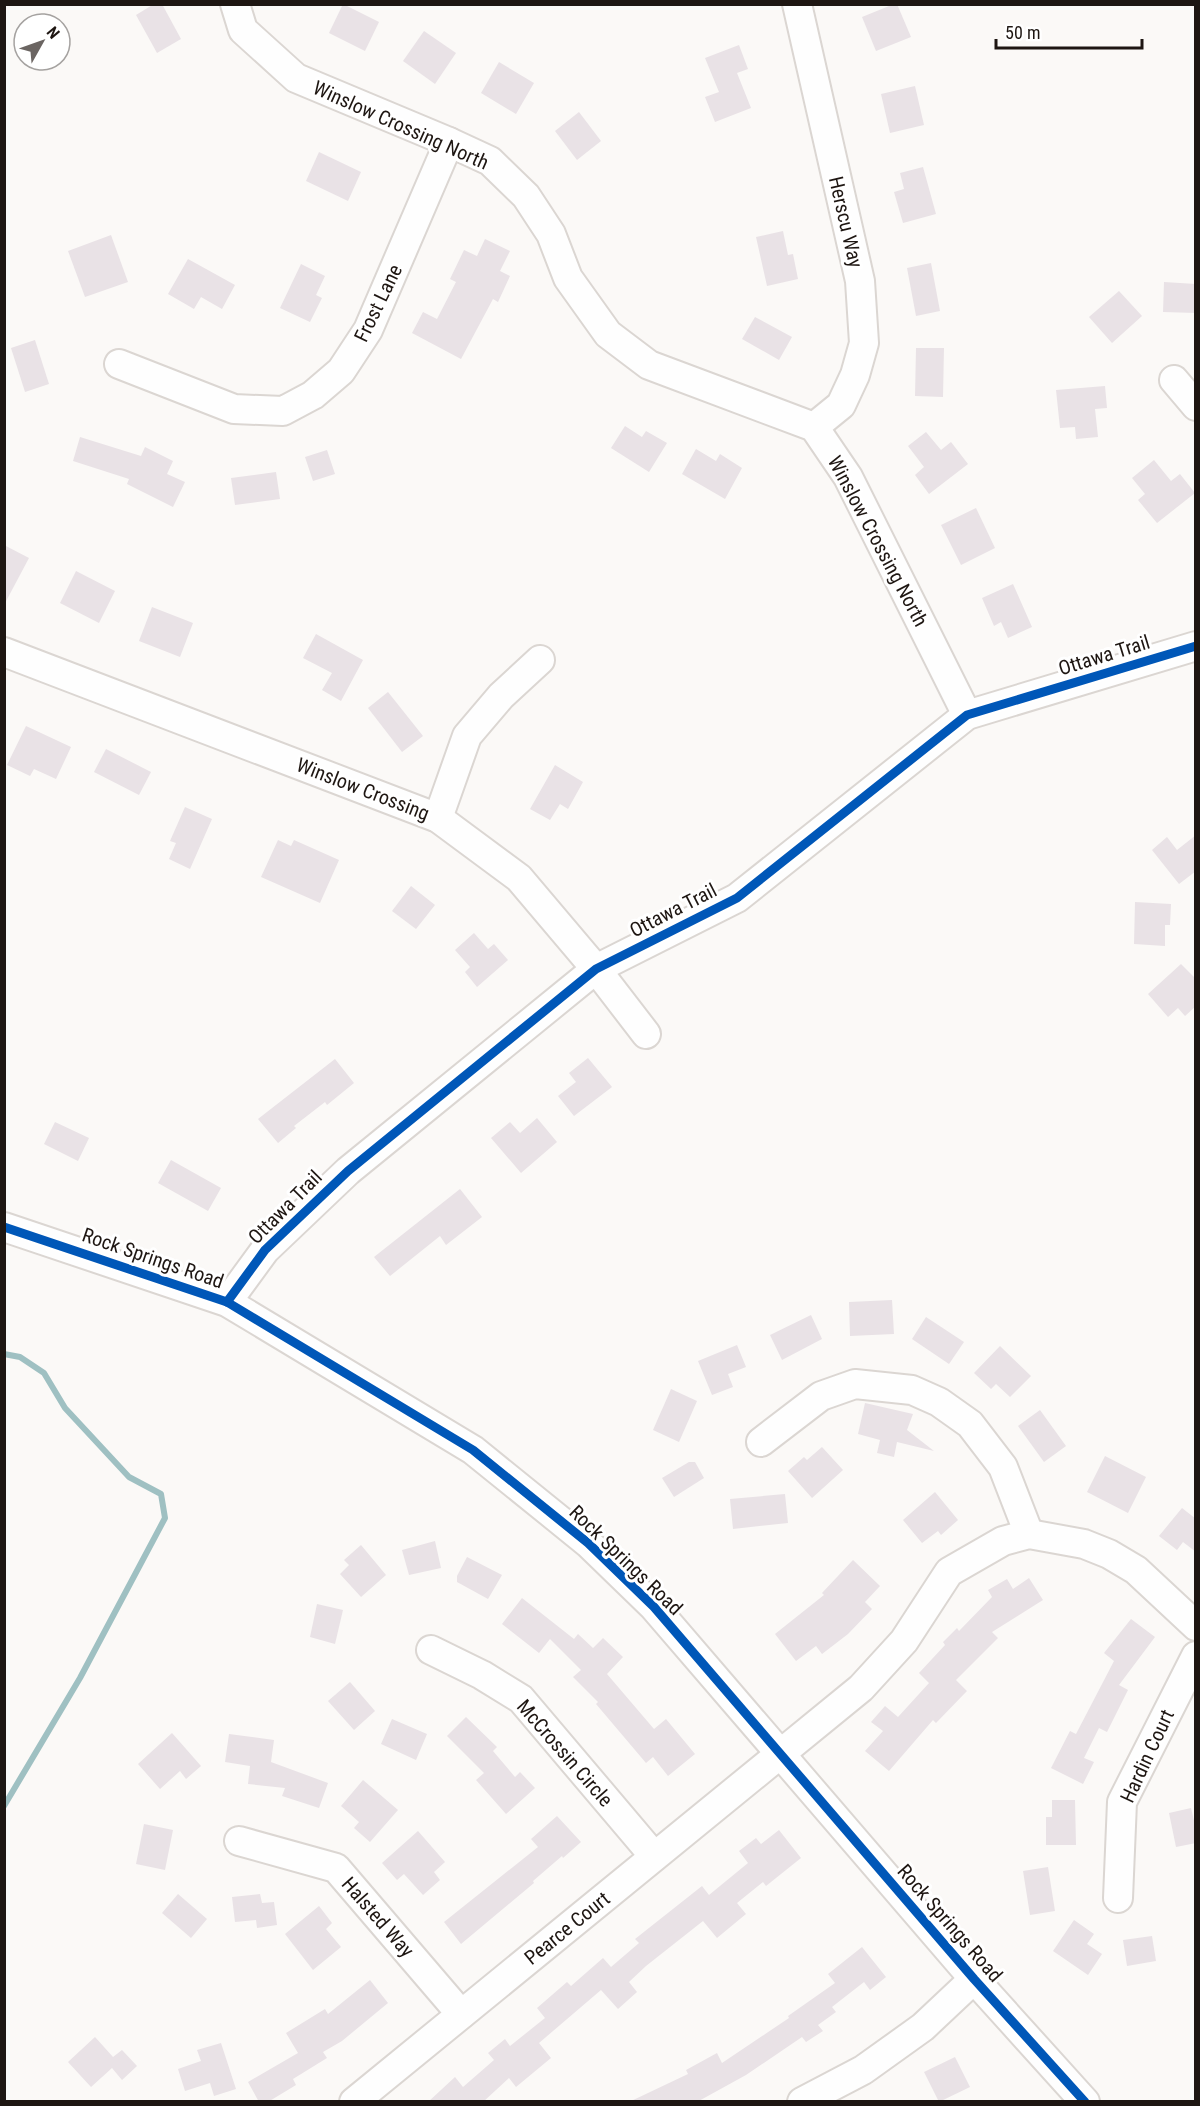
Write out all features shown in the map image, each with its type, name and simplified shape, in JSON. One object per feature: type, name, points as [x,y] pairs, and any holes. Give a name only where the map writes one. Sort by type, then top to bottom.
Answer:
[{"type":"street","name":"Winslow Crossing North","points":[[236,4],[243,30],[296,78],[490,161],[526,196],[551,234],[568,278],[608,334],[649,365],[814,428],[848,477],[967,715]]},
{"type":"street","name":"Herscu Way","points":[[797,4],[860,281],[864,343],[855,375],[841,405],[814,428]]},
{"type":"street","name":"Frost Lane","points":[[119,364],[234,409],[283,411],[314,395],[341,371],[368,330],[449,142]]},
{"type":"street","points":[[1174,380],[1196,406]]},
{"type":"street","name":"Ottawa Trail","points":[[227,1302],[265,1250],[348,1171],[596,969],[737,897],[967,715],[1196,646]]},
{"type":"street","name":"Winslow Crossing","points":[[4,652],[438,818],[519,878],[596,969],[646,1034]]},
{"type":"street","points":[[438,818],[467,736],[501,696],[540,660]]},
{"type":"street","name":"Rock Springs Road","points":[[4,1227],[227,1302],[473,1450],[588,1543],[654,1607],[974,1979],[1085,2102]]},
{"type":"street","points":[[761,1442],[821,1396],[855,1384],[912,1390],[939,1402],[970,1424],[1003,1467],[1029,1534],[1084,1544],[1110,1554],[1136,1569],[1196,1626]]},
{"type":"street","name":"Pearce Court","points":[[354,2102],[861,1688],[904,1641],[949,1572],[1003,1541],[1029,1534]]},
{"type":"street","name":"McCrossin Circle","points":[[431,1650],[482,1675],[521,1699],[654,1856]]},
{"type":"street","name":"Hardin Court","points":[[1118,1898],[1122,1802],[1196,1656]]},
{"type":"street","name":"Halsted Way","points":[[239,1841],[336,1868],[461,2014]]},
{"type":"street","points":[[802,2102],[863,2070],[880,2058],[923,2027],[974,1979]]},
{"type":"building","points":[[154,4],[162,4],[181,39],[157,53],[136,15]]},
{"type":"building","points":[[343,4],[379,22],[365,51],[329,33]]},
{"type":"building","points":[[897,4],[911,37],[876,51],[862,17]]},
{"type":"building","points":[[424,31],[456,53],[435,84],[403,61]]},
{"type":"building","points":[[739,45],[748,69],[737,73],[751,108],[715,122],[705,97],[719,92],[705,58]]},
{"type":"building","points":[[499,62],[534,83],[516,114],[481,93]]},
{"type":"building","points":[[915,86],[924,125],[890,133],[881,94]]},
{"type":"building","points":[[579,112],[601,141],[577,160],[555,131]]},
{"type":"building","points":[[319,152],[361,172],[348,201],[306,181]]},
{"type":"building","points":[[923,167],[936,214],[903,223],[894,192],[904,189],[900,173]]},
{"type":"building","points":[[783,231],[788,255],[793,254],[798,279],[767,286],[756,237]]},
{"type":"building","points":[[111,235],[128,282],[85,297],[68,251]]},
{"type":"building","points":[[485,239],[510,251],[500,271],[510,276],[498,302],[493,299],[461,359],[412,333],[423,312],[437,319],[456,282],[450,279],[464,250],[477,256]]},
{"type":"building","points":[[188,259],[235,285],[222,309],[201,297],[194,309],[168,294]]},
{"type":"building","points":[[931,263],[940,311],[916,316],[907,268]]},
{"type":"building","points":[[301,264],[325,276],[316,295],[322,298],[310,322],[280,308]]},
{"type":"building","points":[[1164,282],[1196,284],[1196,313],[1163,312]]},
{"type":"building","points":[[1119,291],[1142,316],[1112,343],[1089,317]]},
{"type":"building","points":[[755,317],[792,337],[779,360],[742,339]]},
{"type":"building","points":[[35,340],[49,384],[25,392],[11,348]]},
{"type":"building","points":[[916,348],[944,348],[943,397],[915,396]]},
{"type":"building","points":[[1105,386],[1107,408],[1095,409],[1098,437],[1076,439],[1075,427],[1060,428],[1056,390]]},
{"type":"building","points":[[625,426],[642,437],[646,431],[667,443],[649,472],[611,448]]},
{"type":"building","points":[[926,432],[941,450],[951,442],[968,464],[929,494],[915,475],[924,467],[908,446]]},
{"type":"building","points":[[80,437],[141,456],[145,447],[173,461],[167,474],[185,482],[173,507],[127,484],[129,479],[73,461]]},
{"type":"building","points":[[696,449],[716,461],[720,454],[742,468],[725,499],[682,474]]},
{"type":"building","points":[[327,450],[335,474],[313,481],[305,457]]},
{"type":"building","points":[[1154,460],[1171,481],[1180,474],[1195,493],[1157,523],[1138,500],[1145,494],[1132,478]]},
{"type":"building","points":[[276,472],[280,499],[235,505],[231,478]]},
{"type":"building","points":[[976,508],[995,548],[961,565],[941,525]]},
{"type":"building","points":[[4,545],[29,558],[4,605]]},
{"type":"building","points":[[76,571],[115,591],[99,623],[60,603]]},
{"type":"building","points":[[1013,584],[1032,627],[1008,638],[1001,622],[994,626],[982,598]]},
{"type":"building","points":[[152,607],[193,623],[180,657],[139,641]]},
{"type":"building","points":[[316,634],[363,660],[341,701],[322,690],[332,673],[303,658]]},
{"type":"building","points":[[388,692],[423,736],[402,752],[368,708]]},
{"type":"building","points":[[26,726],[71,747],[56,779],[34,769],[30,776],[7,765]]},
{"type":"building","points":[[106,749],[151,772],[139,795],[94,772]]},
{"type":"building","points":[[555,765],[583,782],[568,809],[560,804],[550,820],[530,809]]},
{"type":"building","points":[[185,807],[212,819],[190,869],[169,859],[176,843],[170,841]]},
{"type":"building","points":[[1196,835],[1196,871],[1179,884],[1152,850],[1167,837],[1177,850]]},
{"type":"building","points":[[278,840],[291,846],[294,840],[339,860],[320,903],[261,877]]},
{"type":"building","points":[[411,886],[435,905],[416,929],[392,911]]},
{"type":"building","points":[[1135,902],[1171,904],[1170,925],[1165,925],[1165,946],[1134,944]]},
{"type":"building","points":[[474,933],[488,949],[494,944],[508,960],[477,987],[465,972],[470,967],[455,950]]},
{"type":"building","points":[[1181,964],[1196,979],[1196,1006],[1185,1016],[1178,1008],[1168,1017],[1148,994]]},
{"type":"building","points":[[588,1058],[612,1087],[574,1116],[558,1096],[576,1082],[569,1073]]},
{"type":"building","points":[[335,1059],[354,1083],[327,1105],[325,1102],[294,1126],[296,1128],[278,1143],[258,1119]]},
{"type":"building","points":[[537,1118],[557,1142],[521,1173],[491,1138],[510,1122],[520,1133]]},
{"type":"building","points":[[55,1122],[89,1138],[78,1161],[44,1144]]},
{"type":"building","points":[[171,1160],[221,1188],[208,1211],[158,1183]]},
{"type":"building","points":[[460,1189],[482,1217],[446,1245],[440,1236],[390,1276],[374,1257]]},
{"type":"building","points":[[892,1300],[894,1334],[850,1336],[849,1302]]},
{"type":"building","points":[[811,1315],[822,1339],[782,1360],[770,1335]]},
{"type":"building","points":[[926,1317],[964,1342],[949,1364],[912,1339]]},
{"type":"building","points":[[737,1345],[746,1367],[728,1374],[733,1387],[712,1395],[698,1361]]},
{"type":"building","points":[[1000,1346],[1031,1376],[1010,1397],[996,1384],[991,1389],[974,1373]]},
{"type":"building","points":[[671,1389],[697,1401],[679,1442],[653,1430]]},
{"type":"building","points":[[865,1403],[913,1414],[907,1430],[934,1451],[897,1442],[894,1457],[877,1453],[880,1440],[858,1434]]},
{"type":"building","points":[[1040,1410],[1066,1446],[1044,1462],[1018,1426]]},
{"type":"building","points":[[822,1447],[843,1470],[812,1498],[788,1471],[804,1457],[807,1460]]},
{"type":"building","points":[[1105,1456],[1146,1477],[1128,1513],[1087,1492]]},
{"type":"building","points":[[689,1462],[695,1462],[704,1478],[674,1497],[662,1478]]},
{"type":"building","points":[[935,1492],[958,1520],[941,1535],[938,1531],[922,1543],[903,1520]]},
{"type":"building","points":[[785,1494],[788,1523],[733,1529],[730,1499]]},
{"type":"building","points":[[1182,1508],[1196,1519],[1196,1552],[1183,1542],[1177,1550],[1159,1536]]},
{"type":"building","points":[[435,1541],[441,1568],[409,1575],[402,1550]]},
{"type":"building","points":[[361,1545],[386,1575],[361,1597],[340,1574],[349,1565],[344,1560]]},
{"type":"building","points":[[467,1557],[502,1575],[488,1599],[457,1582],[457,1576]]},
{"type":"building","points":[[853,1560],[880,1586],[865,1602],[872,1609],[848,1634],[822,1654],[816,1646],[796,1661],[775,1634],[824,1595],[822,1593]]},
{"type":"building","points":[[1029,1578],[1043,1600],[992,1632],[998,1638],[956,1680],[967,1691],[936,1723],[933,1720],[889,1771],[865,1751],[883,1731],[871,1722],[885,1706],[898,1717],[929,1683],[919,1673],[945,1645],[943,1642],[957,1628],[959,1631],[992,1597],[988,1590],[1007,1579],[1013,1589]]},
{"type":"building","points":[[522,1598],[574,1639],[578,1634],[593,1648],[603,1638],[623,1657],[607,1674],[654,1729],[666,1719],[695,1754],[668,1776],[653,1757],[646,1763],[596,1704],[598,1702],[573,1677],[581,1670],[550,1639],[539,1653],[502,1624]]},
{"type":"building","points":[[317,1604],[343,1610],[335,1644],[310,1637]]},
{"type":"building","points":[[1131,1619],[1155,1637],[1119,1685],[1128,1690],[1107,1732],[1099,1728],[1084,1758],[1094,1762],[1083,1784],[1051,1768],[1070,1731],[1076,1734],[1114,1661],[1104,1653]]},
{"type":"building","points":[[350,1682],[375,1711],[354,1730],[328,1701]]},
{"type":"building","points":[[466,1717],[497,1747],[493,1751],[515,1777],[520,1772],[535,1788],[506,1814],[476,1780],[484,1773],[447,1736]]},
{"type":"building","points":[[392,1719],[427,1734],[416,1760],[381,1744]]},
{"type":"building","points":[[172,1733],[201,1766],[186,1779],[180,1771],[160,1789],[138,1764]]},
{"type":"building","points":[[229,1734],[274,1740],[271,1762],[328,1783],[319,1808],[282,1796],[285,1788],[248,1784],[250,1766],[225,1762]]},
{"type":"building","points":[[363,1780],[398,1810],[370,1842],[354,1828],[359,1822],[341,1806]]},
{"type":"building","points":[[1052,1800],[1075,1800],[1076,1845],[1046,1845],[1046,1817],[1052,1817]]},
{"type":"building","points":[[1191,1808],[1196,1829],[1196,1843],[1176,1847],[1169,1813]]},
{"type":"building","points":[[557,1816],[581,1842],[461,1944],[444,1922],[538,1847],[531,1839]]},
{"type":"building","points":[[144,1824],[173,1830],[165,1870],[136,1864]]},
{"type":"building","points":[[779,1830],[801,1858],[766,1886],[763,1882],[737,1903],[746,1914],[717,1938],[703,1921],[629,1982],[637,1992],[618,2009],[601,1990],[539,2043],[551,2058],[516,2087],[509,2078],[483,2102],[428,2102],[455,2077],[463,2087],[494,2060],[488,2053],[505,2039],[510,2046],[545,2018],[537,2008],[567,1982],[571,1986],[603,1958],[611,1967],[639,1943],[635,1939],[702,1886],[709,1895],[748,1863],[739,1851],[756,1838],[761,1844]]},
{"type":"building","points":[[418,1831],[445,1862],[434,1872],[440,1880],[423,1895],[404,1874],[397,1880],[382,1863]]},
{"type":"building","points":[[1048,1867],[1055,1911],[1030,1915],[1023,1871]]},
{"type":"building","points":[[178,1894],[207,1919],[191,1938],[162,1913]]},
{"type":"building","points":[[260,1894],[262,1903],[274,1902],[277,1925],[257,1928],[256,1920],[235,1922],[232,1897]]},
{"type":"building","points":[[319,1906],[332,1923],[326,1929],[341,1947],[313,1970],[285,1934]]},
{"type":"building","points":[[1074,1920],[1094,1934],[1087,1944],[1102,1954],[1088,1975],[1053,1951]]},
{"type":"building","points":[[1152,1936],[1156,1961],[1127,1966],[1123,1940]]},
{"type":"building","points":[[862,1947],[886,1977],[870,1990],[864,1982],[832,2007],[836,2012],[818,2025],[823,2031],[806,2042],[802,2037],[746,2075],[697,2102],[629,2102],[688,2074],[686,2070],[717,2053],[722,2063],[789,2018],[788,2016],[835,1983],[828,1974]]},
{"type":"building","points":[[370,1980],[388,2003],[342,2041],[323,2052],[327,2058],[293,2079],[296,2085],[268,2102],[259,2102],[248,2082],[298,2053],[286,2033],[325,2009],[328,2014]]},
{"type":"building","points":[[95,2037],[113,2057],[122,2050],[137,2066],[122,2080],[112,2068],[91,2087],[68,2062]]},
{"type":"building","points":[[221,2043],[236,2089],[214,2096],[210,2083],[185,2091],[178,2069],[201,2061],[197,2050]]},
{"type":"building","points":[[955,2057],[970,2087],[939,2102],[924,2072]]},
{"type":"waterway","points":[[4,1354],[20,1357],[44,1373],[65,1408],[129,1477],[161,1494],[165,1518],[80,1678],[4,1806]]},
{"type":"cycle path","points":[[227,1302],[265,1250],[348,1171],[596,969],[737,898],[967,715],[1196,646]]},
{"type":"cycle path","points":[[4,1227],[227,1302],[473,1450],[588,1543],[654,1607],[974,1979],[1085,2102]]}]
